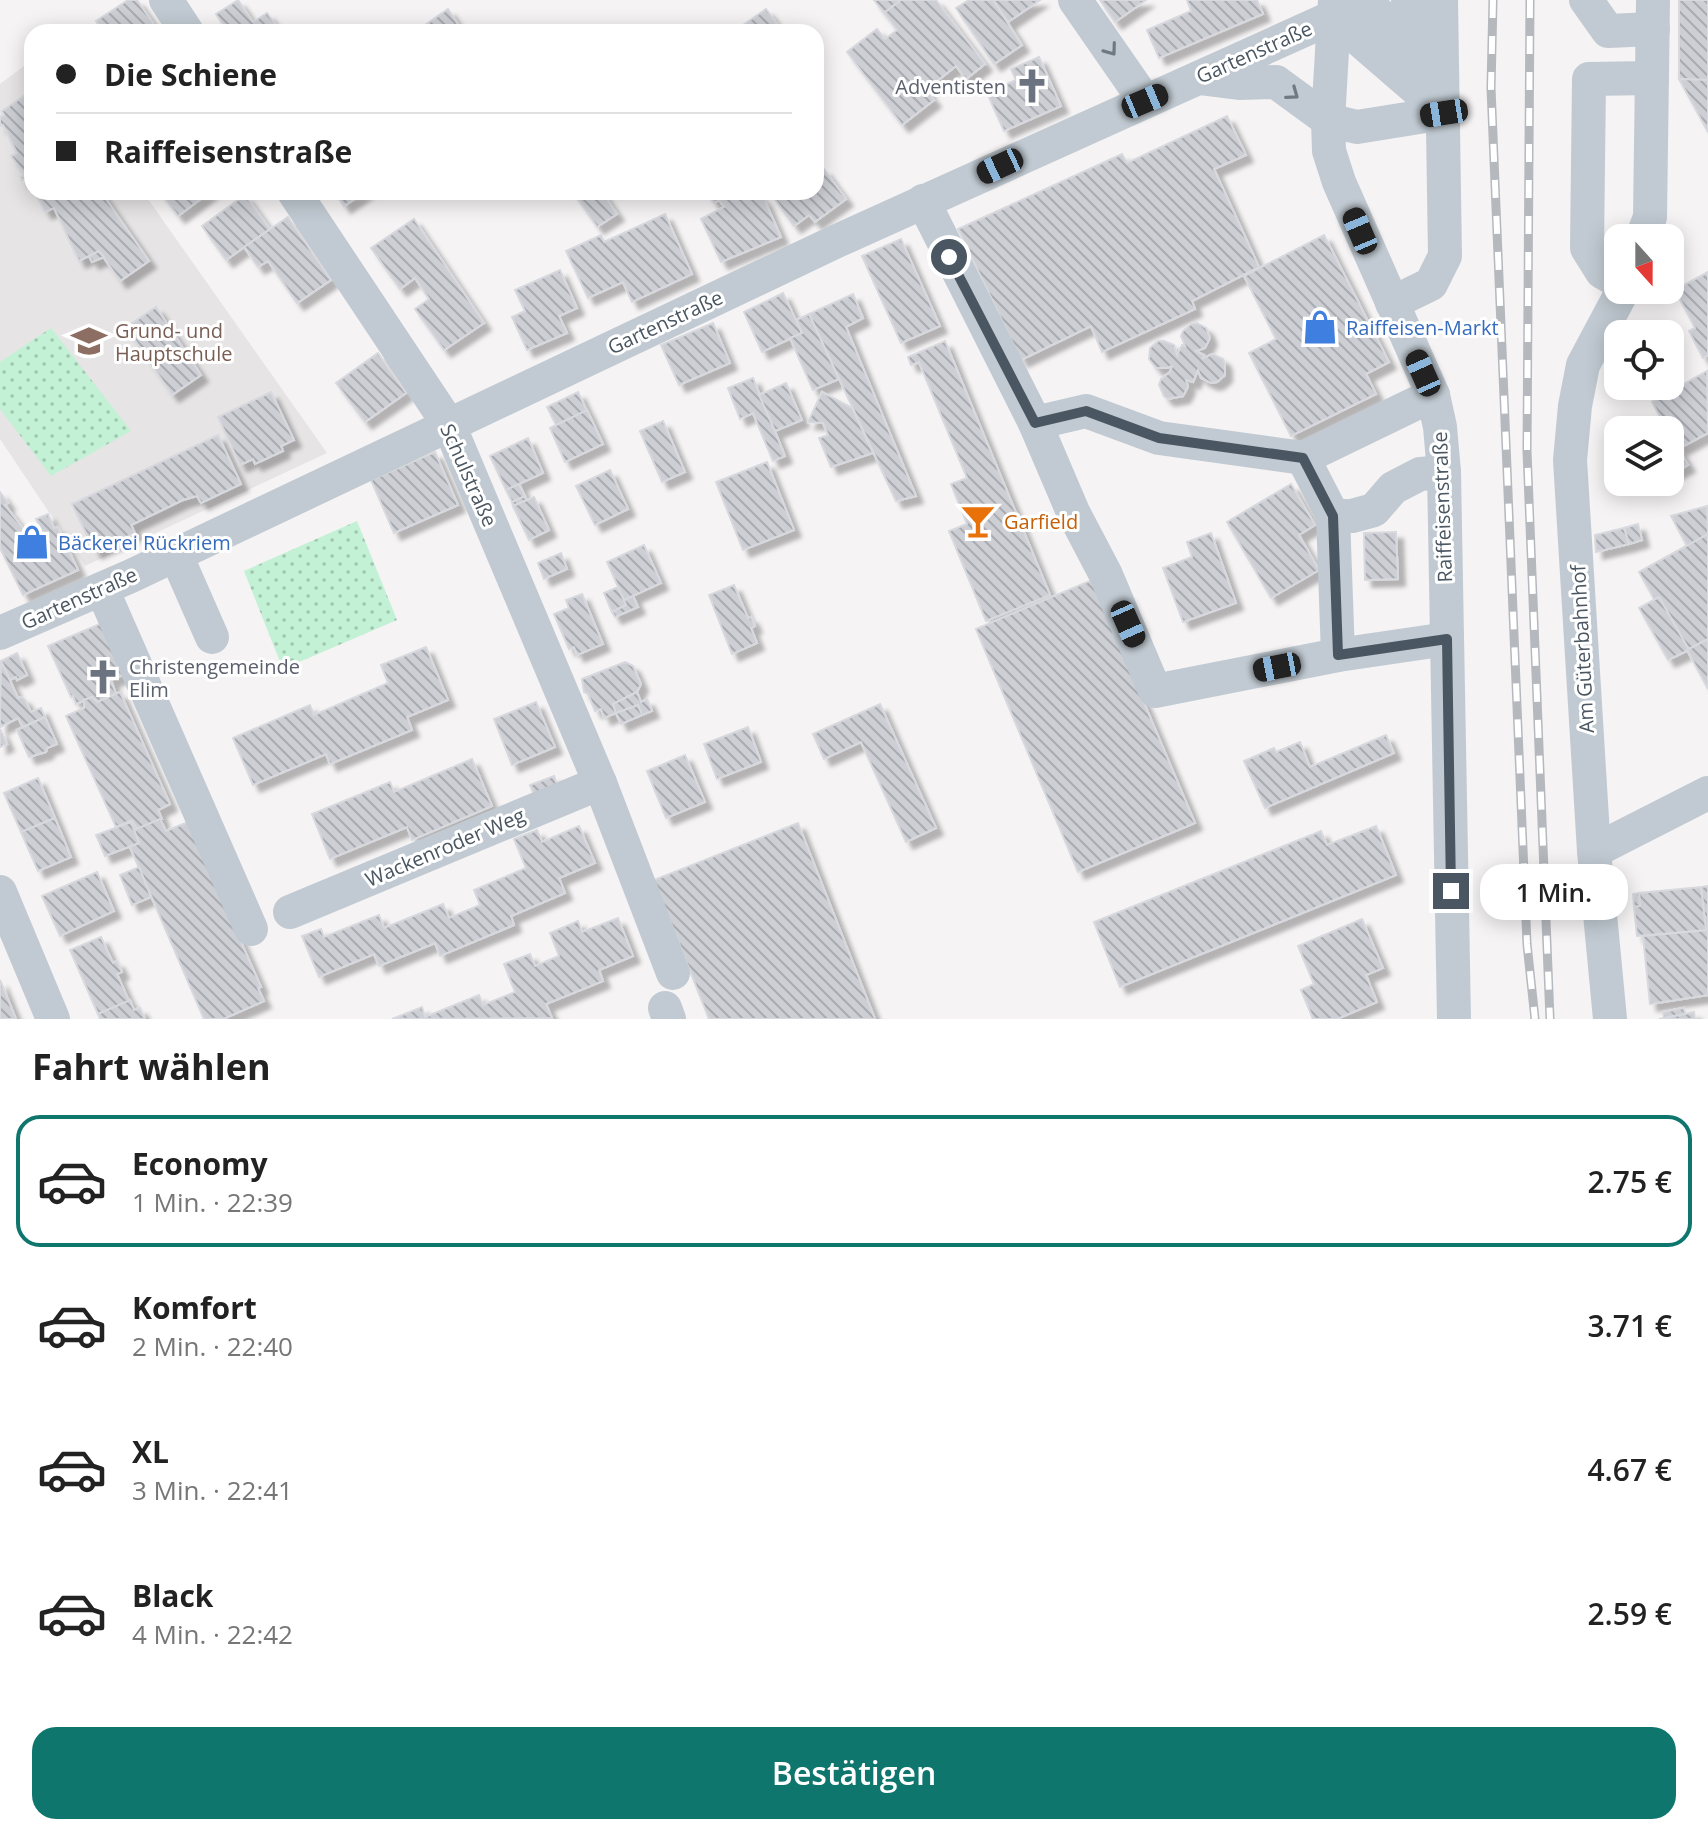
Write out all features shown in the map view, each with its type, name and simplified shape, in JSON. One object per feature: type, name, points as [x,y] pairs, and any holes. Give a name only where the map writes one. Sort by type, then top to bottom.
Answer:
[{"type":"street","points":[[166,0],[182,24]]},
{"type":"street","points":[[1075,0],[1145,101]]},
{"type":"street","points":[[1363,0],[1441,69]]},
{"type":"street","points":[[1392,303],[1431,284],[1445,256],[1441,14],[1408,0]]},
{"type":"street","points":[[1586,0],[1608,31],[1653,14],[1650,217],[1647,224]]},
{"type":"street","points":[[1334,8],[1444,113]]},
{"type":"street","name":"Gartenstraße","points":[[0,633],[176,555],[923,201],[1199,77],[1334,8]]},
{"type":"street","name":"Raiffeisenstraße","points":[[1334,8],[1329,151],[1339,182],[1433,395],[1440,427],[1444,472],[1454,1019]]},
{"type":"street","points":[[1199,77],[1239,83],[1276,82],[1328,120],[1357,127],[1444,113]]},
{"type":"street","points":[[1604,273],[1587,248],[1589,79],[1652,78]]},
{"type":"street","name":"Schulstraße","points":[[299,200],[449,425],[600,783],[673,973]]},
{"type":"street","points":[[923,201],[1035,423],[1073,512],[1128,624],[1155,691],[1338,655],[1447,639]]},
{"type":"street","name":"Am Güterbahnhof","points":[[1610,1019],[1594,851],[1570,460],[1583,365],[1616,304]]},
{"type":"street","points":[[1035,423],[1086,411],[1159,438],[1303,458],[1433,395]]},
{"type":"street","points":[[1303,458],[1333,516],[1338,655]]},
{"type":"street","points":[[1333,516],[1352,516],[1374,510],[1393,488],[1420,474],[1444,472]]},
{"type":"street","points":[[176,555],[212,637]]},
{"type":"street","points":[[102,589],[251,929]]},
{"type":"street","name":"Wackenroder Weg","points":[[290,912],[600,783]]},
{"type":"street","points":[[1594,851],[1708,793]]},
{"type":"street","points":[[0,892],[53,1019]]},
{"type":"shaded area","name":"Grund- und Hauptschule","points":[[24,66],[24,200],[149,200],[327,453],[85,566],[0,439],[0,84]]},
{"type":"green space","points":[[51,328],[131,431],[51,476],[0,409],[0,362]]},
{"type":"green space","points":[[357,521],[397,620],[283,669],[244,571]]},
{"type":"building","points":[[128,0],[137,0],[154,24],[98,24],[96,21]]},
{"type":"building","points":[[238,0],[253,22],[267,13],[275,24],[222,24],[216,14]]},
{"type":"building","points":[[874,0],[901,0],[884,13]]},
{"type":"building","points":[[901,0],[936,0],[985,64],[966,79],[956,66],[926,90],[934,100],[902,125],[847,52],[877,29],[885,39],[897,30],[884,13]]},
{"type":"building","points":[[969,0],[993,0],[1022,45],[994,64],[956,8]]},
{"type":"building","points":[[993,0],[1040,0],[1008,22]]},
{"type":"building","points":[[1100,0],[1146,0],[1115,22]]},
{"type":"building","points":[[1187,0],[1257,0],[1263,14],[1159,58],[1147,30],[1191,11]]},
{"type":"building","points":[[1679,0],[1708,0],[1708,80],[1679,79]]},
{"type":"building","points":[[448,9],[458,24],[426,24]]},
{"type":"building","points":[[766,9],[777,24],[744,24]]},
{"type":"building","points":[[1039,57],[1061,106],[1004,131],[987,93],[1016,80],[1011,69]]},
{"type":"building","points":[[1679,79],[1708,80],[1708,132]]},
{"type":"building","points":[[24,96],[24,174],[11,156],[17,153],[3,125],[0,126],[0,117],[4,115],[2,111]]},
{"type":"building","points":[[1227,116],[1246,155],[1214,169],[1259,267],[1192,301],[1195,309],[1102,352],[1091,326],[1021,360],[958,229],[1122,154],[1127,163]]},
{"type":"building","points":[[824,169],[846,199],[815,222],[809,215],[794,226],[776,200],[824,200]]},
{"type":"building","points":[[39,200],[107,200],[149,261],[120,281],[99,251],[79,261],[54,208],[45,212]]},
{"type":"building","points":[[166,200],[199,200],[178,216]]},
{"type":"building","points":[[238,200],[249,200],[270,229],[226,260],[202,226]]},
{"type":"building","points":[[578,200],[607,200],[617,214],[597,227]]},
{"type":"building","points":[[719,200],[764,200],[781,237],[721,262],[701,219],[724,207]]},
{"type":"building","points":[[665,214],[692,274],[632,302],[623,282],[588,298],[566,251],[601,235],[604,242]]},
{"type":"building","points":[[288,217],[331,280],[297,303],[268,261],[258,267],[244,247]]},
{"type":"building","points":[[414,219],[484,323],[444,350],[415,309],[429,299],[415,278],[400,289],[371,248]]},
{"type":"building","name":"Raiffeisen-Markt","points":[[1324,235],[1389,362],[1366,374],[1376,394],[1291,436],[1249,353],[1276,339],[1244,276]]},
{"type":"building","points":[[901,239],[940,326],[901,343],[862,256]]},
{"type":"building","points":[[99,251],[104,257],[92,262],[89,256]]},
{"type":"building","points":[[560,270],[577,308],[559,316],[567,333],[527,350],[512,317],[525,311],[515,290]]},
{"type":"building","points":[[1708,272],[1708,355],[1703,358],[1689,331],[1695,328],[1682,304],[1684,285]]},
{"type":"building","points":[[783,293],[802,333],[762,352],[744,312]]},
{"type":"building","points":[[853,294],[863,318],[846,327],[916,496],[896,501],[809,314]]},
{"type":"building","points":[[156,307],[201,375],[172,395],[126,327]]},
{"type":"building","points":[[809,314],[839,379],[813,390],[790,338],[802,333],[796,320]]},
{"type":"building","points":[[713,323],[730,363],[679,385],[661,345]]},
{"type":"building","points":[[1197,323],[1206,328],[1210,338],[1205,348],[1196,351],[1204,355],[1203,358],[1213,354],[1223,359],[1225,375],[1211,383],[1201,378],[1198,370],[1193,382],[1186,380],[1188,387],[1183,396],[1168,399],[1159,385],[1172,366],[1156,368],[1149,359],[1150,348],[1158,341],[1164,341],[1174,345],[1177,355],[1182,345],[1185,346],[1181,336],[1183,331]]},
{"type":"building","points":[[945,341],[1050,595],[986,621],[949,531],[967,524],[951,484],[967,478],[919,362],[911,365],[908,357]]},
{"type":"building","points":[[378,353],[406,393],[365,422],[336,383]]},
{"type":"building","points":[[1707,371],[1708,433],[1684,446],[1684,416],[1660,416],[1652,402],[1684,400],[1684,384]]},
{"type":"building","points":[[753,378],[785,456],[773,461],[753,413],[740,419],[728,388]]},
{"type":"building","points":[[786,383],[802,420],[775,431],[759,395]]},
{"type":"building","points":[[271,392],[294,440],[281,446],[283,451],[255,464],[253,459],[240,465],[218,417]]},
{"type":"building","points":[[578,392],[587,411],[556,425],[547,407]]},
{"type":"building","points":[[822,392],[852,408],[873,453],[831,467],[819,438],[828,435],[823,423],[808,422]]},
{"type":"building","points":[[587,410],[603,444],[565,462],[550,428]]},
{"type":"building","points":[[663,421],[685,472],[662,482],[640,431]]},
{"type":"building","points":[[218,435],[241,484],[201,503],[197,496],[183,500],[131,525],[135,533],[95,552],[72,504]]},
{"type":"building","points":[[528,438],[543,473],[506,490],[490,456]]},
{"type":"building","points":[[435,452],[458,505],[394,533],[371,480]]},
{"type":"building","points":[[767,462],[794,530],[743,550],[716,482]]},
{"type":"building","points":[[610,470],[628,509],[595,525],[576,486]]},
{"type":"building","points":[[519,484],[525,496],[512,502],[506,490]]},
{"type":"building","points":[[1291,484],[1315,525],[1299,535],[1319,570],[1271,598],[1227,522]]},
{"type":"building","name":"Bäckerei Rückriem","points":[[0,492],[8,503],[5,505],[25,531],[34,526],[39,535],[43,534],[36,519],[48,514],[54,528],[58,527],[78,570],[23,595],[0,548]]},
{"type":"building","points":[[525,496],[527,500],[513,506],[512,502]]},
{"type":"building","points":[[534,497],[549,530],[529,540],[513,506]]},
{"type":"building","points":[[1707,506],[1708,534],[1687,546],[1671,516]]},
{"type":"building","points":[[1638,524],[1642,540],[1629,544],[1624,528]]},
{"type":"building","points":[[1624,528],[1629,544],[1596,552],[1595,535]]},
{"type":"building","points":[[1396,532],[1398,579],[1365,580],[1364,533]]},
{"type":"building","points":[[1211,533],[1236,603],[1183,622],[1163,568],[1192,557],[1187,542]]},
{"type":"building","points":[[1708,534],[1708,639],[1689,650],[1659,597],[1654,599],[1639,572]]},
{"type":"building","points":[[644,545],[661,583],[624,600],[607,562]]},
{"type":"building","points":[[561,553],[567,569],[544,579],[538,563]]},
{"type":"building","points":[[1092,580],[1195,823],[1078,872],[976,629]]},
{"type":"building","points":[[734,585],[748,618],[751,617],[755,626],[751,628],[757,643],[732,654],[709,595]]},
{"type":"building","points":[[618,587],[626,605],[612,612],[604,593]]},
{"type":"building","points":[[582,594],[603,644],[577,655],[574,647],[569,649],[554,614],[569,608],[566,600]]},
{"type":"building","points":[[633,596],[638,607],[615,617],[612,612],[626,605],[624,600]]},
{"type":"building","points":[[1659,597],[1689,650],[1668,660],[1639,608]]},
{"type":"building","points":[[102,623],[123,675],[111,680],[116,694],[97,702],[92,697],[76,704],[48,646]]},
{"type":"building","points":[[1708,639],[1708,689],[1687,650]]},
{"type":"building","points":[[426,647],[448,700],[407,717],[412,730],[330,764],[326,754],[253,785],[233,738],[310,705],[314,715],[388,683],[381,665]]},
{"type":"building","points":[[17,653],[27,675],[10,680],[1,661]]},
{"type":"building","points":[[1,661],[18,698],[25,700],[31,712],[41,708],[45,717],[23,727],[18,718],[0,727]]},
{"type":"building","points":[[625,662],[633,666],[641,684],[637,692],[613,704],[616,713],[604,718],[601,709],[595,711],[588,694],[584,692],[582,679]]},
{"type":"building","points":[[120,692],[170,804],[158,810],[162,819],[137,829],[132,820],[116,827],[66,716],[84,708],[84,700],[92,697],[97,702]]},
{"type":"building","points":[[637,692],[641,702],[647,699],[652,711],[642,715],[638,705],[616,713],[613,704]]},
{"type":"building","points":[[536,702],[555,747],[512,765],[494,719]]},
{"type":"building","points":[[880,704],[936,828],[906,842],[861,742],[824,759],[813,734]]},
{"type":"building","points":[[638,705],[642,715],[621,724],[616,713]]},
{"type":"building","points":[[45,717],[57,744],[47,748],[46,752],[29,757],[17,730]]},
{"type":"building","points":[[748,727],[761,762],[717,779],[704,744]]},
{"type":"building","points":[[0,729],[7,744],[0,747]]},
{"type":"building","points":[[1386,735],[1394,753],[1265,808],[1244,761],[1274,748],[1276,752],[1300,742],[1310,767]]},
{"type":"building","points":[[685,755],[705,802],[666,818],[647,771]]},
{"type":"building","points":[[472,759],[492,806],[412,840],[407,827],[330,859],[312,814],[390,782],[394,792]]},
{"type":"building","points":[[554,776],[559,791],[536,800],[530,785]]},
{"type":"building","points":[[38,778],[55,818],[21,832],[4,793]]},
{"type":"building","points":[[55,818],[71,857],[38,871],[21,832]]},
{"type":"building","points":[[160,819],[166,831],[188,822],[261,987],[258,988],[264,1001],[223,1019],[204,1019],[130,847],[139,843],[134,830]]},
{"type":"building","points":[[131,822],[139,843],[105,856],[96,835]]},
{"type":"building","points":[[798,823],[875,1019],[709,1019],[654,880]]},
{"type":"building","points":[[579,826],[595,863],[559,878],[565,893],[511,916],[514,925],[440,956],[435,943],[379,966],[374,954],[319,977],[302,936],[321,929],[324,937],[379,915],[384,928],[443,904],[449,918],[480,905],[474,890],[526,868],[514,839],[537,830],[542,842]]},
{"type":"building","points":[[1376,826],[1396,875],[1120,987],[1094,922],[1321,831],[1327,845]]},
{"type":"building","points":[[139,867],[151,897],[132,905],[120,875]]},
{"type":"building","points":[[97,872],[114,911],[60,936],[42,896]]},
{"type":"building","points":[[1708,886],[1708,995],[1650,1004],[1643,936],[1706,930],[1701,887]]},
{"type":"building","points":[[1701,887],[1706,930],[1637,936],[1634,907],[1640,906],[1639,893]]},
{"type":"building","points":[[1639,893],[1640,906],[1634,907],[1633,894]]},
{"type":"building","points":[[618,918],[633,956],[599,970],[603,981],[546,1004],[552,1018],[392,1019],[422,1007],[425,1017],[479,995],[483,1005],[515,992],[504,964],[530,954],[535,966],[559,956],[550,933],[578,921],[582,932]]},
{"type":"building","points":[[1362,919],[1383,968],[1366,975],[1377,1002],[1337,1019],[1313,1019],[1301,990],[1314,984],[1298,946]]},
{"type":"building","points":[[101,937],[113,963],[117,961],[122,972],[117,974],[129,1001],[98,1014],[70,950]]},
{"type":"building","points":[[0,980],[16,1019],[0,1019]]},
{"type":"building","points":[[130,1000],[134,1010],[140,1008],[145,1019],[100,1019],[98,1014]]},
{"type":"building","points":[[1684,1008],[1685,1014],[1664,1018],[1663,1012]]},
{"type":"building","points":[[1694,1012],[1695,1019],[1659,1019],[1685,1014]]},
{"type":"railway","points":[[1493,0],[1491,88],[1527,944],[1535,1019]]},
{"type":"railway","points":[[1530,0],[1527,451],[1550,1019]]},
{"type":"place","name":"Adventisten","points":[[1032,86]]},
{"type":"place","name":"Raiffeisen-Markt","points":[[1320,327]]},
{"type":"place","name":"Grund- und Hauptschule","points":[[89,341]]},
{"type":"place","name":"Garfield","points":[[978,521]]},
{"type":"place","name":"Bäckerei Rückriem","points":[[32,542]]},
{"type":"place","name":"Christengemeinde Elim","points":[[103,677]]},
{"type":"route","points":[[949,257],[1035,423],[1086,411],[1159,438],[1303,458],[1333,516],[1338,655],[1447,639],[1451,891]]}]
